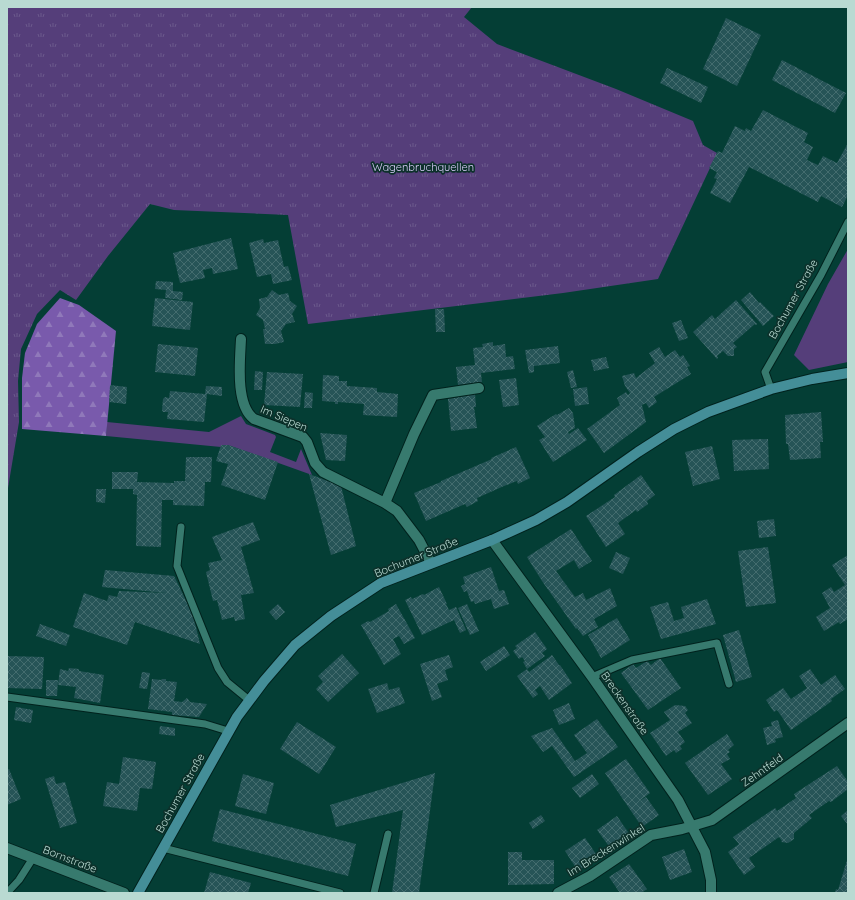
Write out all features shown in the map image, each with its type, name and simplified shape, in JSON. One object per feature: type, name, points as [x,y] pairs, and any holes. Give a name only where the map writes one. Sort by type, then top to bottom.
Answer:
[{"type":"main road","name":"Bochumer Straße","points":[[138,893],[228,731],[249,700],[295,645],[331,616],[381,583],[492,540],[536,520],[567,502],[638,452],[674,429],[708,412],[771,389],[812,379],[848,373]]},
{"type":"street","name":"Im Siepen","points":[[240,340],[240,385],[249,415],[254,419],[303,437],[308,442],[315,463],[323,472],[385,503],[397,511],[419,540],[432,563]]},
{"type":"street","points":[[385,503],[414,434],[433,394],[479,388]]},
{"type":"street","name":"Breckenstraße","points":[[492,540],[592,677],[678,800],[705,852],[711,880],[711,893]]},
{"type":"street","name":"Zehntfeld","points":[[692,826],[712,820],[846,728]]},
{"type":"street","name":"Im Breckenwinkel","points":[[558,893],[590,876],[651,835],[692,826]]},
{"type":"street","name":"Bornstraße","points":[[7,848],[124,893]]},
{"type":"lane","name":"Bochumer Straße","points":[[771,389],[765,372],[821,275],[848,222]]},
{"type":"lane","points":[[181,526],[177,566],[218,668],[227,682],[249,700]]},
{"type":"lane","points":[[592,677],[632,660],[717,643],[729,684]]},
{"type":"lane","points":[[7,697],[205,724],[228,731]]},
{"type":"lane","points":[[374,893],[388,834]]},
{"type":"lane","points":[[163,848],[336,892]]},
{"type":"lane","points":[[7,893],[19,880],[33,858]]},
{"type":"green space","name":"Wagenbruchquellen","points":[[7,7],[472,7],[464,17],[497,44],[616,89],[693,121],[703,145],[717,153],[658,279],[563,293],[308,324],[288,215],[174,210],[150,204],[108,256],[76,300],[60,290],[37,314],[21,349],[18,381],[19,422],[7,494]]},
{"type":"green space","points":[[848,249],[848,362],[809,370],[794,355],[828,284]]},
{"type":"green space","points":[[60,298],[79,305],[116,331],[106,436],[22,429],[22,378],[25,353],[37,324]]},
{"type":"green space","points":[[241,416],[246,424],[275,435],[276,437],[270,452],[296,462],[301,449],[312,475],[228,445],[221,447],[106,436],[107,422],[209,432]]},
{"type":"building","points":[[726,18],[761,35],[737,86],[703,69]]},
{"type":"building","points":[[782,60],[846,93],[835,113],[772,80]]},
{"type":"building","points":[[667,68],[708,87],[701,103],[660,83]]},
{"type":"building","points":[[763,110],[808,133],[804,142],[813,147],[807,160],[818,165],[823,156],[837,163],[848,143],[848,195],[842,207],[821,196],[818,202],[749,167],[730,203],[710,193],[717,179],[714,178],[717,172],[709,168],[718,151],[722,153],[735,126],[745,131],[746,128],[751,131]]},
{"type":"building","points":[[231,238],[238,269],[213,274],[212,268],[203,270],[205,278],[180,283],[173,253]]},
{"type":"building","points":[[263,239],[264,243],[278,240],[284,267],[288,266],[292,280],[273,284],[271,274],[257,277],[249,243]]},
{"type":"building","points":[[156,281],[173,282],[173,291],[183,292],[182,300],[165,298],[166,290],[155,289]]},
{"type":"building","points":[[272,290],[279,295],[288,293],[290,301],[297,306],[292,314],[295,322],[286,324],[281,331],[284,342],[265,344],[263,329],[265,329],[263,320],[256,315],[260,308],[259,299],[267,297]]},
{"type":"building","points":[[750,292],[759,303],[760,302],[774,316],[763,326],[741,300]]},
{"type":"building","points":[[155,298],[193,302],[190,330],[152,326]]},
{"type":"building","points":[[736,300],[757,324],[755,324],[733,343],[737,347],[734,349],[734,356],[728,356],[723,351],[717,356],[717,359],[693,332],[712,315],[715,319]]},
{"type":"building","points":[[435,309],[444,309],[445,332],[436,332]]},
{"type":"building","points":[[681,320],[688,338],[679,341],[672,323]]},
{"type":"building","points":[[493,342],[493,346],[505,344],[506,357],[513,356],[515,369],[481,373],[482,382],[458,385],[456,367],[475,365],[473,348],[483,347],[482,344]]},
{"type":"building","points":[[158,344],[198,348],[195,376],[155,372]]},
{"type":"building","points":[[558,346],[560,363],[534,366],[534,372],[529,373],[525,350]]},
{"type":"building","points":[[659,347],[665,357],[675,350],[680,357],[683,355],[690,366],[687,367],[691,374],[654,397],[657,402],[649,408],[646,403],[642,405],[646,422],[604,453],[587,429],[620,405],[617,398],[626,392],[628,395],[630,393],[625,386],[622,376],[634,373],[636,378],[655,363],[649,353]]},
{"type":"building","points":[[606,357],[609,368],[594,371],[591,360]]},
{"type":"building","points":[[573,370],[577,387],[571,388],[567,372]]},
{"type":"building","points":[[255,371],[263,372],[262,390],[254,390]]},
{"type":"building","points":[[267,372],[303,374],[300,407],[264,405]]},
{"type":"building","points":[[323,375],[339,376],[339,381],[347,381],[347,386],[377,388],[377,392],[398,394],[397,417],[363,415],[364,404],[338,402],[338,404],[335,404],[335,402],[322,401]]},
{"type":"building","points":[[516,378],[519,405],[503,407],[499,380]]},
{"type":"building","points":[[110,385],[127,387],[126,404],[109,402]]},
{"type":"building","points":[[206,386],[222,387],[222,396],[207,394],[204,422],[167,419],[168,412],[163,412],[162,410],[163,399],[165,397],[169,398],[170,391],[205,394]]},
{"type":"building","points":[[587,387],[589,404],[575,406],[573,389]]},
{"type":"building","points":[[305,392],[313,393],[312,408],[304,408]]},
{"type":"building","points":[[475,394],[476,407],[474,407],[477,428],[451,431],[448,399]]},
{"type":"building","points":[[569,408],[573,413],[575,428],[568,432],[569,434],[578,428],[587,440],[553,462],[539,440],[545,437],[537,426]]},
{"type":"building","points":[[821,412],[823,442],[820,442],[821,458],[790,460],[788,444],[786,444],[785,415]]},
{"type":"building","points":[[320,433],[347,435],[345,461],[326,460]]},
{"type":"building","points":[[768,439],[769,469],[734,471],[732,440]]},
{"type":"building","points":[[221,445],[228,445],[278,462],[265,500],[221,485],[228,464],[216,461]]},
{"type":"building","points":[[712,446],[720,479],[693,486],[685,452]]},
{"type":"building","points":[[516,447],[530,478],[518,484],[517,481],[477,498],[478,501],[467,507],[465,504],[426,521],[414,493]]},
{"type":"building","points":[[186,457],[212,457],[211,482],[205,482],[204,506],[173,505],[173,500],[162,500],[161,547],[136,546],[137,495],[133,494],[133,489],[112,489],[112,472],[138,472],[137,482],[174,483],[174,481],[185,481]]},
{"type":"building","points":[[309,474],[341,486],[356,546],[331,555]]},
{"type":"building","points":[[641,475],[655,495],[647,501],[648,504],[637,512],[636,510],[618,523],[625,534],[606,547],[586,516],[615,497],[614,495]]},
{"type":"building","points":[[96,489],[106,489],[105,503],[96,502]]},
{"type":"building","points":[[774,519],[776,536],[759,538],[757,521]]},
{"type":"building","points":[[253,522],[260,540],[241,547],[254,593],[241,595],[245,619],[235,621],[234,617],[222,620],[217,600],[213,601],[206,572],[210,570],[208,563],[222,560],[212,537]]},
{"type":"building","points":[[571,529],[592,561],[579,569],[574,560],[556,571],[575,597],[583,593],[586,600],[610,588],[617,606],[594,619],[598,627],[583,636],[577,628],[576,629],[527,557]]},
{"type":"building","points":[[768,547],[776,603],[746,607],[738,551]]},
{"type":"building","points":[[616,552],[630,558],[623,574],[609,568]]},
{"type":"building","points":[[848,555],[848,619],[840,624],[839,622],[824,631],[816,617],[830,608],[822,593],[831,587],[834,592],[845,585],[832,565]]},
{"type":"building","points":[[491,567],[499,591],[504,590],[509,604],[494,609],[491,599],[475,604],[474,601],[471,602],[467,591],[464,592],[461,586],[465,584],[463,577]]},
{"type":"building","points":[[105,570],[174,576],[193,615],[200,644],[135,622],[127,645],[73,627],[84,593],[107,601],[109,595],[117,597],[119,591],[167,593],[102,587]]},
{"type":"building","points":[[439,587],[449,610],[456,607],[466,630],[460,633],[454,620],[422,635],[405,600],[411,597],[412,599],[423,594],[424,595]]},
{"type":"building","points":[[707,599],[716,624],[661,639],[650,607],[668,602],[674,621],[684,618],[681,607]]},
{"type":"building","points":[[278,604],[285,612],[276,620],[269,612]]},
{"type":"building","points":[[396,604],[415,638],[404,644],[399,636],[393,639],[401,654],[384,665],[361,625],[368,621],[370,622],[389,611],[388,609]]},
{"type":"building","points":[[467,604],[479,631],[470,635],[458,608]]},
{"type":"building","points":[[617,618],[630,640],[601,658],[588,635]]},
{"type":"building","points":[[40,624],[70,635],[66,646],[36,636]]},
{"type":"building","points":[[739,630],[752,677],[736,682],[723,635]]},
{"type":"building","points":[[535,632],[547,649],[542,653],[545,656],[527,669],[523,662],[525,661],[522,657],[519,659],[513,651],[517,648],[515,646]]},
{"type":"building","points":[[504,646],[510,655],[486,671],[480,662]]},
{"type":"building","points":[[342,654],[359,673],[328,702],[316,689],[323,682],[318,676]]},
{"type":"building","points":[[449,655],[453,667],[445,670],[448,680],[437,684],[442,697],[432,701],[420,664]]},
{"type":"building","points":[[552,655],[572,683],[549,700],[540,686],[535,690],[538,694],[533,698],[517,676],[527,669],[529,672]]},
{"type":"building","points":[[7,656],[44,657],[42,689],[7,688]]},
{"type":"building","points":[[660,658],[681,688],[648,710],[621,673],[633,664],[636,668],[647,661],[651,665]]},
{"type":"building","points":[[69,668],[104,675],[100,703],[74,698],[76,687],[58,685],[60,669],[68,671]]},
{"type":"building","points":[[810,669],[821,685],[835,675],[845,689],[831,699],[832,701],[791,730],[777,710],[774,712],[766,700],[783,688],[791,699],[807,688],[799,676]]},
{"type":"building","points":[[142,672],[150,673],[147,689],[139,688]]},
{"type":"building","points":[[152,679],[166,679],[166,681],[177,682],[174,701],[182,702],[187,698],[190,702],[207,704],[199,717],[172,715],[172,712],[148,709]]},
{"type":"building","points":[[46,680],[58,680],[57,696],[46,696]]},
{"type":"building","points":[[387,683],[389,690],[399,687],[405,703],[377,713],[368,689]]},
{"type":"building","points":[[569,703],[575,719],[559,725],[553,710]]},
{"type":"building","points":[[675,705],[685,706],[688,710],[685,713],[692,723],[678,732],[685,742],[680,746],[682,749],[676,753],[674,750],[666,756],[650,733],[670,720],[664,712]]},
{"type":"building","points":[[16,707],[33,710],[31,723],[14,720]]},
{"type":"building","points":[[597,719],[618,747],[574,777],[552,746],[543,752],[531,736],[552,728],[575,761],[587,753],[574,735]]},
{"type":"building","points":[[778,720],[783,737],[775,739],[776,742],[767,745],[763,728],[772,726],[771,722]]},
{"type":"building","points":[[297,722],[336,747],[319,774],[280,749]]},
{"type":"building","points":[[160,726],[175,728],[175,736],[159,734]]},
{"type":"building","points":[[727,734],[734,745],[728,750],[730,752],[727,754],[730,759],[721,764],[732,779],[708,795],[685,763]]},
{"type":"building","points":[[123,757],[156,762],[152,789],[140,788],[137,811],[103,806],[107,782],[119,784]]},
{"type":"building","points":[[626,759],[650,793],[638,802],[646,797],[659,815],[642,827],[605,773]]},
{"type":"building","points":[[837,766],[848,782],[848,789],[831,802],[829,801],[809,815],[812,818],[794,833],[794,839],[788,843],[781,842],[782,841],[779,837],[749,858],[755,867],[744,875],[728,852],[739,844],[733,837],[775,808],[777,811],[796,798],[794,794]]},
{"type":"building","points":[[9,769],[21,799],[7,805],[7,770]]},
{"type":"building","points":[[435,773],[419,893],[392,893],[403,810],[336,827],[330,805]]},
{"type":"building","points":[[243,774],[274,783],[266,814],[235,806]]},
{"type":"building","points":[[592,774],[599,784],[580,798],[572,788]]},
{"type":"building","points":[[54,776],[56,784],[65,782],[77,823],[60,828],[45,779]]},
{"type":"building","points":[[220,809],[356,844],[348,876],[212,841]]},
{"type":"building","points":[[848,810],[848,825],[841,816]]},
{"type":"building","points":[[541,815],[545,821],[533,829],[529,823]]},
{"type":"building","points":[[617,816],[630,835],[611,849],[597,830]]},
{"type":"building","points":[[585,838],[598,857],[578,871],[565,851]]},
{"type":"building","points":[[684,849],[692,872],[670,880],[662,857]]},
{"type":"building","points":[[508,852],[522,852],[522,860],[554,860],[554,884],[508,885]]},
{"type":"building","points":[[848,857],[848,893],[835,893],[836,889],[838,890]]},
{"type":"building","points":[[629,864],[647,889],[641,893],[620,893],[609,877]]},
{"type":"building","points":[[210,872],[251,883],[248,893],[204,893]]}]
